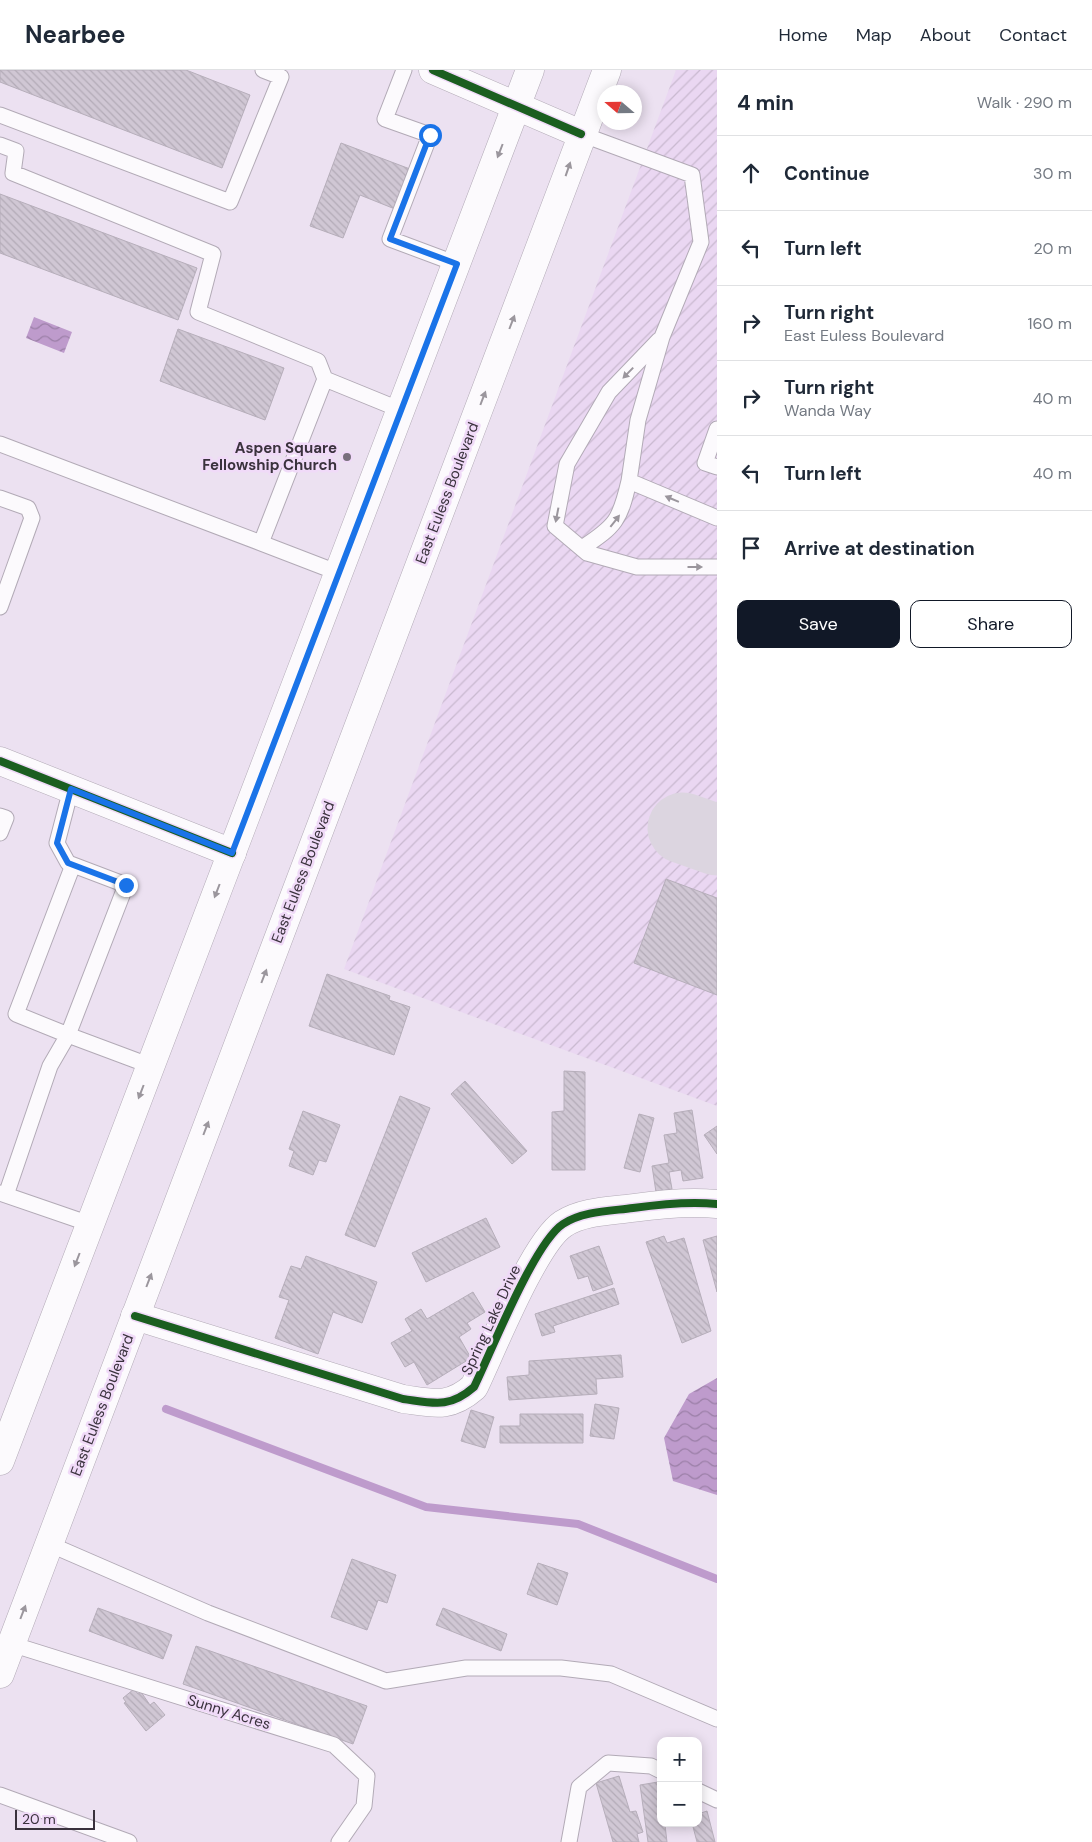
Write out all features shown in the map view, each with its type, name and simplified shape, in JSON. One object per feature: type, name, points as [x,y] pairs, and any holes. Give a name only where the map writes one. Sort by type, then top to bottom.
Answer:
[{"type":"main road","points":[[433,70],[581,134]]},
{"type":"main road","points":[[0,1461],[530,70]]},
{"type":"main road","name":"East Euless Boulevard","points":[[0,1674],[581,134],[607,70]]},
{"type":"main road","points":[[0,761],[232,853]]},
{"type":"main road","name":"Spring Lake Drive","points":[[135,1316],[403,1399],[442,1404],[462,1398],[474,1387],[531,1267],[552,1235],[564,1224],[589,1214],[664,1204],[717,1204]]},
{"type":"lane","points":[[0,114],[230,202],[282,74],[263,70]]},
{"type":"lane","points":[[404,70],[385,119],[430,135],[390,239],[457,264]]},
{"type":"lane","points":[[581,134],[692,175],[701,242],[662,338],[638,420],[629,481],[622,512],[605,533],[582,548]]},
{"type":"lane","points":[[0,145],[16,152],[12,173],[213,254],[198,312],[318,361],[325,379],[261,543]]},
{"type":"lane","points":[[662,338],[609,392],[567,464],[555,526],[587,553],[637,567],[717,566]]},
{"type":"lane","points":[[325,379],[401,410]]},
{"type":"lane","points":[[717,429],[705,462],[717,468]]},
{"type":"lane","points":[[0,444],[339,573]]},
{"type":"lane","points":[[629,481],[717,518]]},
{"type":"lane","points":[[0,498],[28,508],[32,518],[0,607]]},
{"type":"lane","points":[[71,789],[57,843],[68,863],[126,885],[68,1035],[50,1066],[3,1194],[90,1224]]},
{"type":"lane","points":[[0,816],[6,818],[0,833]]},
{"type":"lane","points":[[73,865],[16,1014],[151,1066]]},
{"type":"lane","points":[[49,1544],[208,1613],[386,1681],[466,1668],[561,1668],[611,1674],[717,1719]]},
{"type":"lane","name":"Sunny Acres","points":[[11,1644],[334,1745],[367,1776],[364,1806],[339,1842]]},
{"type":"lane","points":[[569,1842],[579,1787],[608,1763],[651,1766],[657,1769]]},
{"type":"lane","points":[[702,1793],[717,1800]]},
{"type":"lane","points":[[0,1796],[128,1842]]},
{"type":"shaded area","points":[[676,70],[717,70],[717,1106],[344,969]]},
{"type":"water","points":[[34,317],[72,332],[64,353],[26,338]]},
{"type":"water","points":[[717,1378],[717,1495],[673,1481],[664,1438],[689,1394]]},
{"type":"building","points":[[0,70],[186,70],[250,95],[222,168],[0,82]]},
{"type":"building","points":[[341,143],[410,169],[395,209],[360,195],[343,238],[310,226]]},
{"type":"building","points":[[0,194],[197,268],[178,320],[0,253]]},
{"type":"building","points":[[178,329],[284,368],[265,420],[160,381]]},
{"type":"building","points":[[666,879],[717,898],[717,995],[634,963]]},
{"type":"building","points":[[327,974],[390,996],[389,1000],[410,1007],[394,1055],[309,1026]]},
{"type":"building","points":[[564,1071],[585,1072],[585,1170],[552,1170],[552,1112],[564,1111]]},
{"type":"building","points":[[465,1081],[527,1151],[512,1164],[451,1094]]},
{"type":"building","points":[[400,1096],[430,1108],[375,1247],[345,1235]]},
{"type":"building","points":[[692,1110],[703,1178],[683,1181],[681,1170],[669,1172],[672,1189],[656,1192],[652,1166],[669,1163],[664,1135],[677,1133],[674,1113]]},
{"type":"building","points":[[303,1111],[340,1125],[326,1162],[319,1160],[313,1175],[289,1166],[294,1151],[289,1149]]},
{"type":"building","points":[[639,1114],[654,1118],[640,1172],[624,1168]]},
{"type":"building","points":[[717,1126],[717,1154],[704,1135]]},
{"type":"building","points":[[486,1218],[500,1247],[426,1282],[412,1253]]},
{"type":"building","points":[[664,1236],[667,1243],[684,1238],[711,1331],[682,1343],[646,1242]]},
{"type":"building","points":[[717,1236],[717,1292],[703,1240]]},
{"type":"building","points":[[599,1246],[613,1284],[593,1291],[588,1276],[578,1279],[570,1256]]},
{"type":"building","points":[[306,1256],[377,1282],[362,1323],[333,1312],[318,1354],[275,1338],[289,1300],[279,1297],[291,1266],[301,1269]]},
{"type":"building","points":[[614,1288],[619,1304],[553,1326],[555,1332],[542,1336],[535,1314]]},
{"type":"building","points":[[473,1292],[485,1312],[467,1323],[471,1329],[459,1337],[471,1358],[427,1385],[414,1362],[405,1367],[391,1343],[412,1331],[405,1319],[421,1309],[427,1319]]},
{"type":"building","points":[[621,1355],[623,1377],[596,1379],[597,1394],[509,1400],[507,1377],[529,1375],[529,1361]]},
{"type":"building","points":[[595,1404],[619,1408],[614,1439],[590,1436]]},
{"type":"building","points":[[471,1410],[494,1417],[485,1448],[461,1441]]},
{"type":"building","points":[[520,1414],[583,1414],[583,1443],[500,1443],[500,1426],[520,1426]]},
{"type":"building","points":[[352,1559],[396,1575],[387,1603],[378,1600],[367,1630],[331,1617]]},
{"type":"building","points":[[538,1563],[568,1573],[557,1605],[527,1594]]},
{"type":"building","points":[[98,1608],[172,1635],[163,1659],[89,1631]]},
{"type":"building","points":[[443,1608],[507,1634],[501,1651],[436,1625]]},
{"type":"building","points":[[196,1646],[367,1706],[353,1744],[183,1684]]},
{"type":"building","points":[[134,1689],[138,1694],[141,1692],[150,1705],[154,1702],[165,1715],[146,1731],[124,1703],[126,1702],[123,1698]]},
{"type":"building","points":[[619,1776],[630,1812],[636,1811],[643,1832],[637,1834],[639,1842],[613,1842],[596,1783]]},
{"type":"building","points":[[657,1782],[657,1827],[665,1827],[667,1842],[648,1842],[640,1785]]},
{"type":"building","points":[[707,1811],[715,1842],[697,1842],[693,1827],[702,1827],[702,1813]]},
{"type":"waterway","points":[[166,1409],[426,1507],[578,1524],[717,1579]]},
{"type":"taxiway","points":[[683,828],[717,840]]},
{"type":"cycle path","points":[[433,70],[581,134]]},
{"type":"cycle path","points":[[0,761],[232,853]]},
{"type":"cycle path","points":[[135,1316],[403,1399],[432,1403],[448,1402],[457,1399],[474,1387],[514,1300],[539,1253],[563,1224],[579,1216],[606,1211],[675,1203],[717,1204]]},
{"type":"place","name":"Aspen Square Fellowship Church","points":[[347,457]]},
{"type":"route","points":[[126,885],[68,863],[57,843],[71,789],[232,853],[457,264],[390,239],[430,135]]}]
